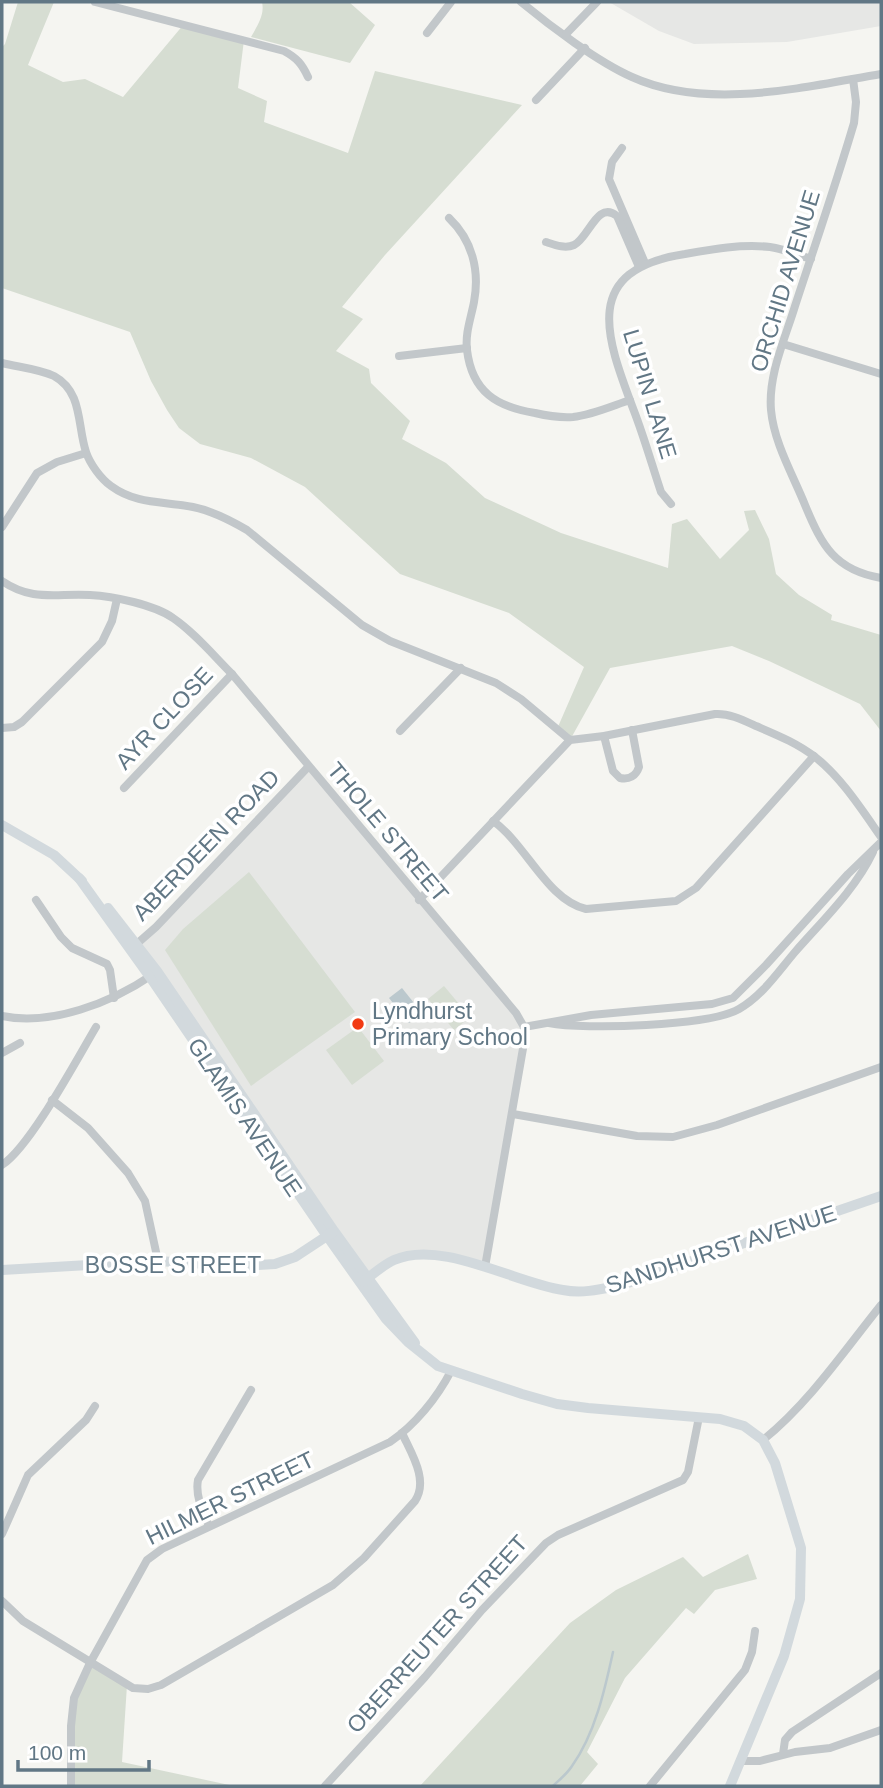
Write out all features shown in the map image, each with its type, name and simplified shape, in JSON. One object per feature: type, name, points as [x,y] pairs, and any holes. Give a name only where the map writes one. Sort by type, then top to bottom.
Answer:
[{"type":"main road","name":"GLAMIS AVENUE","points":[[2,825],[54,855],[91,888],[154,974],[365,1281],[409,1333],[419,1350],[438,1366],[557,1404],[736,1423],[751,1429],[763,1440]]},
{"type":"main road","name":"SANDHURST AVENUE","points":[[365,1281],[394,1260],[409,1255],[443,1256],[564,1291],[604,1289],[881,1196]]},
{"type":"main road","name":"BOSSE STREET","points":[[2,1270],[158,1261],[238,1266],[275,1264],[295,1257],[331,1233]]},
{"type":"main road","points":[[730,1786],[792,1634],[802,1579],[802,1561],[796,1531],[773,1459],[763,1440]]},
{"type":"street","points":[[95,2],[284,51],[301,63],[308,77]]},
{"type":"street","points":[[427,33],[451,2]]},
{"type":"street","points":[[521,2],[631,77],[684,90],[718,94],[759,93],[881,74]]},
{"type":"street","points":[[566,34],[597,2]]},
{"type":"street","points":[[536,100],[585,48]]},
{"type":"street","name":"ORCHID AVENUE","points":[[853,79],[856,102],[854,122],[783,344],[772,385],[771,413],[780,445],[826,548],[850,569],[881,578]]},
{"type":"street","points":[[622,148],[612,162],[609,179],[642,265]]},
{"type":"street","points":[[545,242],[563,247],[576,244],[598,217],[605,212],[611,212],[617,216],[642,265]]},
{"type":"street","points":[[449,218],[465,237],[475,268],[475,299],[467,348],[477,383],[499,403],[516,410],[574,417],[629,400]]},
{"type":"street","points":[[642,265],[677,255],[736,246],[773,248],[811,259]]},
{"type":"street","name":"LUPIN LANE","points":[[642,265],[624,278],[614,291],[608,319],[612,348],[660,492],[671,504]]},
{"type":"street","points":[[783,344],[881,374]]},
{"type":"street","points":[[399,356],[467,348]]},
{"type":"street","points":[[2,363],[52,375],[69,389],[78,409],[86,453],[107,482],[125,495],[142,501],[205,510],[234,522],[362,625],[390,641],[496,682],[570,740]]},
{"type":"street","points":[[2,527],[37,473],[57,462],[86,453]]},
{"type":"street","name":"THOLE STREET","points":[[2,581],[28,594],[91,595],[117,599],[171,616],[232,674],[419,900],[510,1005],[524,1027]]},
{"type":"street","points":[[2,728],[14,727],[22,722],[102,642],[112,621],[117,599]]},
{"type":"street","points":[[400,731],[461,668]]},
{"type":"street","name":"AYR CLOSE","points":[[124,788],[232,674]]},
{"type":"street","points":[[419,900],[570,740],[722,713],[787,739],[814,756],[841,785],[881,840],[846,893],[761,991],[740,1009],[715,1017],[612,1027],[577,1027],[546,1023]]},
{"type":"street","points":[[604,736],[613,771],[620,778],[628,779],[639,767],[632,730]]},
{"type":"street","points":[[493,821],[507,832],[561,895],[576,906],[586,909],[676,901],[696,888],[814,756]]},
{"type":"street","name":"ABERDEEN ROAD","points":[[133,947],[308,767]]},
{"type":"street","points":[[485,1267],[513,1114],[525,1037],[524,1027],[591,1015],[712,1004],[733,998],[848,874],[874,850]]},
{"type":"street","points":[[36,900],[61,937],[72,948],[107,964],[114,998]]},
{"type":"street","points":[[2,1016],[38,1019],[114,998],[154,974]]},
{"type":"street","points":[[2,1165],[18,1150],[96,1027]]},
{"type":"street","points":[[2,1053],[20,1043]]},
{"type":"street","points":[[513,1114],[637,1136],[673,1137],[707,1128],[881,1067]]},
{"type":"street","points":[[52,1100],[88,1128],[128,1173],[145,1201],[158,1261]]},
{"type":"street","points":[[763,1440],[789,1417],[881,1305]]},
{"type":"street","name":"HILMER STREET","points":[[71,1786],[73,1707],[78,1689],[147,1560],[162,1549],[209,1526],[380,1447],[402,1433],[433,1399],[451,1371]]},
{"type":"street","points":[[209,1526],[197,1491],[198,1480],[251,1390]]},
{"type":"street","points":[[2,1534],[29,1475],[86,1420],[95,1406]]},
{"type":"street","name":"OBERREUTER STREET","points":[[325,1786],[482,1610],[546,1543],[558,1535],[683,1480],[688,1472],[699,1418]]},
{"type":"street","points":[[2,1601],[23,1622],[90,1663],[137,1689],[154,1687],[333,1585],[364,1558],[418,1496],[421,1484],[402,1433]]},
{"type":"street","points":[[650,1786],[745,1670],[752,1652],[755,1631]]},
{"type":"street","points":[[783,1754],[785,1740],[792,1732],[881,1673]]},
{"type":"street","points":[[740,1760],[760,1760],[830,1748],[881,1730]]},
{"type":"shaded area","points":[[18,2],[54,2],[28,65],[63,82],[85,79],[123,97],[184,24],[244,40],[238,88],[267,101],[264,122],[348,153],[375,71],[522,105],[385,255],[342,307],[363,319],[336,351],[369,369],[371,383],[410,421],[402,439],[446,463],[485,498],[561,533],[668,568],[672,524],[687,519],[720,559],[749,530],[744,511],[755,510],[769,539],[776,574],[799,595],[832,615],[831,620],[881,635],[881,731],[860,704],[732,646],[610,668],[570,740],[557,729],[584,667],[509,613],[400,574],[305,487],[251,458],[200,444],[179,428],[167,410],[130,332],[2,288],[2,47]]},
{"type":"shaded area","points":[[262,2],[349,2],[375,25],[350,63],[251,37],[261,16]]},
{"type":"shaded area","points":[[609,2],[881,2],[881,26],[787,42],[694,44],[659,31]]},
{"type":"shaded area","name":"Lyndhurst Primary School","points":[[308,768],[524,1027],[485,1267],[409,1255],[368,1277],[136,944]]},
{"type":"shaded area","points":[[249,872],[355,1012],[251,1086],[165,950],[183,929]]},
{"type":"shaded area","points":[[444,986],[470,1017],[454,1030],[428,999]]},
{"type":"shaded area","points":[[402,988],[422,1013],[409,1023],[389,998]]},
{"type":"shaded area","points":[[358,1027],[384,1061],[352,1085],[326,1050]]},
{"type":"shaded area","points":[[748,1554],[757,1579],[715,1590],[694,1614],[686,1608],[625,1678],[587,1752],[598,1764],[580,1786],[420,1786],[570,1623],[616,1590],[683,1557],[703,1577]]},
{"type":"shaded area","points":[[90,1663],[127,1685],[122,1762],[234,1786],[72,1786],[73,1706]]},
{"type":"waterway","points":[[553,1786],[570,1769],[587,1740],[603,1696],[613,1652]]},
{"type":"place","name":"Lyndhurst Primary School","points":[[358,1024]]}]
